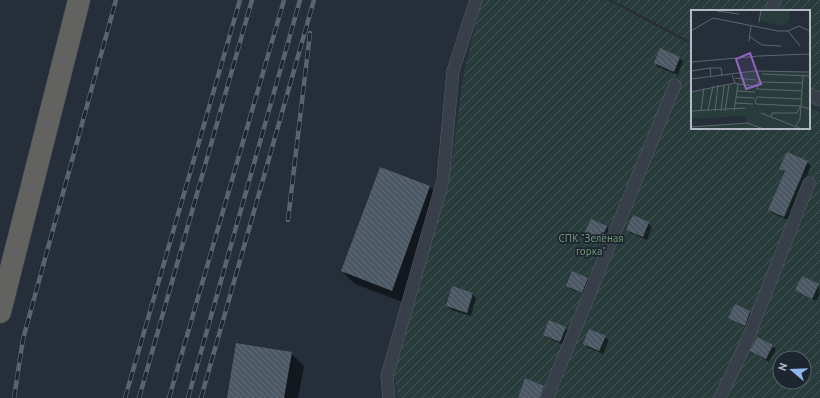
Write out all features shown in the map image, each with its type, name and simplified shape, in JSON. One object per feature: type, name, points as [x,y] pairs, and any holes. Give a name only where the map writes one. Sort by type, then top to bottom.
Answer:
[{"type":"highway","points":[[0,312],[79,0]]},
{"type":"lane","points":[[389,398],[387,376],[443,180],[453,71],[476,0]]},
{"type":"lane","points":[[771,10],[775,0]]},
{"type":"lane","points":[[547,398],[675,85]]},
{"type":"lane","points":[[810,94],[820,99]]},
{"type":"lane","points":[[720,398],[746,342],[809,183]]},
{"type":"green space","name":"СПК \"Зелёная горка\"","points":[[482,0],[607,0],[691,44],[691,129],[810,129],[810,107],[820,112],[820,398],[398,398],[394,375],[449,180],[464,72]]},
{"type":"green space","points":[[612,0],[820,0],[820,109],[810,104],[810,10],[691,10],[691,41]]},
{"type":"building","points":[[660,48],[680,57],[674,72],[654,63]]},
{"type":"building","points":[[787,152],[808,161],[784,217],[768,210],[785,171],[779,169]]},
{"type":"building","points":[[380,167],[430,186],[392,291],[341,271]]},
{"type":"building","points":[[633,215],[649,222],[643,237],[626,230]]},
{"type":"building","points":[[591,219],[607,226],[601,241],[584,234]]},
{"type":"building","points":[[572,271],[588,278],[582,293],[566,286]]},
{"type":"building","points":[[802,276],[819,284],[812,299],[795,290]]},
{"type":"building","points":[[452,286],[473,293],[467,313],[446,306]]},
{"type":"building","points":[[735,304],[750,311],[745,326],[728,318]]},
{"type":"building","points":[[549,320],[566,327],[560,342],[543,335]]},
{"type":"building","points":[[589,329],[606,336],[599,351],[583,344]]},
{"type":"building","points":[[757,337],[773,345],[766,359],[750,351]]},
{"type":"building","points":[[236,343],[292,352],[284,398],[227,398]]},
{"type":"building","points":[[525,378],[544,386],[540,398],[518,398]]},
{"type":"railway","points":[[14,398],[23,339],[116,0]]},
{"type":"railway","points":[[125,398],[240,0]]},
{"type":"railway","points":[[139,398],[252,0]]},
{"type":"railway","points":[[169,398],[284,0]]},
{"type":"railway","points":[[188,398],[300,0]]},
{"type":"railway","points":[[201,398],[314,0]]},
{"type":"railway","points":[[288,220],[310,33]]}]
